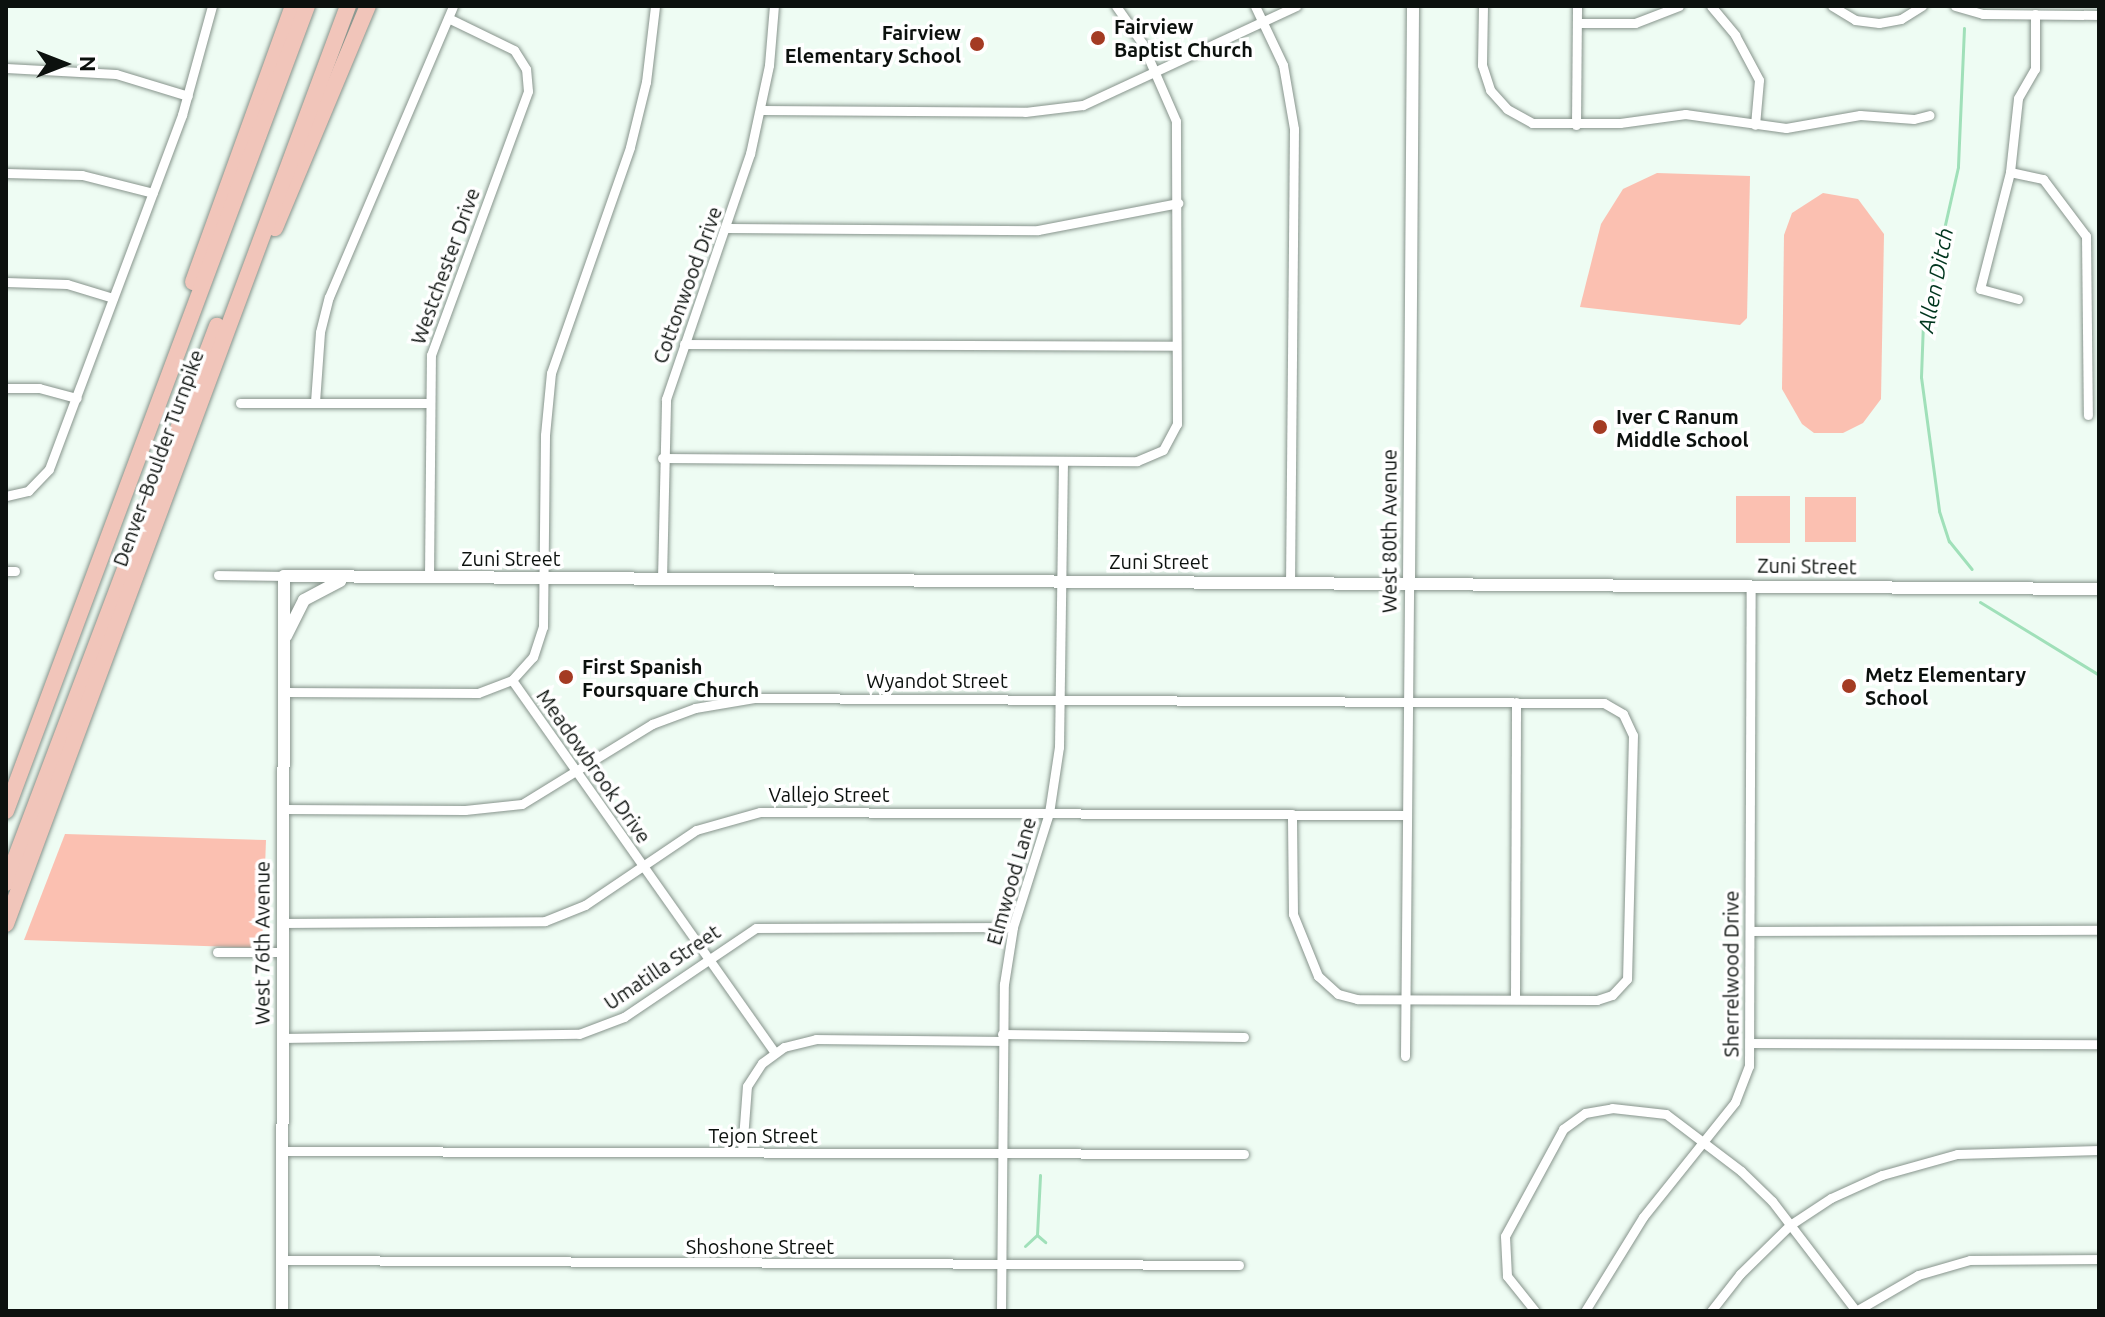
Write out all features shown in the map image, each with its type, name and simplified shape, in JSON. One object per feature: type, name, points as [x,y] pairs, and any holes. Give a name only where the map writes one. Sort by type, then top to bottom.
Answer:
[{"type":"highway","points":[[129,482],[206,239],[293,6]]},
{"type":"highway","name":"Denver–Boulder Turnpike","points":[[6,811],[309,6]]},
{"type":"highway","name":"Denver–Boulder Turnpike","points":[[6,924],[348,6]]},
{"type":"highway","points":[[201,398],[368,6]]},
{"type":"highway","points":[[6,883],[183,412],[305,119]]},
{"type":"street","points":[[6,496],[28,491],[44,476],[77,398],[188,96],[212,6]]},
{"type":"street","points":[[315,402],[320,332],[329,297],[453,6]]},
{"type":"street","name":"Meadowbrook Drive","points":[[655,6],[646,82],[630,147],[551,373],[545,435],[544,578],[537,649],[512,680],[774,1052]]},
{"type":"street","name":"Cottonwood Drive","points":[[662,579],[662,458],[666,399],[728,228],[761,110],[774,6]]},
{"type":"street","points":[[662,458],[1063,462],[1137,461],[1157,455],[1171,440],[1177,424],[1176,121],[1158,74],[1116,6]]},
{"type":"street","points":[[1255,6],[1283,65],[1294,129],[1290,582]]},
{"type":"street","points":[[761,110],[1042,112],[1083,105],[1158,74],[1296,6]]},
{"type":"street","name":"West 80th Avenue","points":[[1405,1056],[1413,6]]},
{"type":"street","points":[[1483,6],[1484,77],[1507,109],[1532,123],[1576,125],[1685,114],[1786,128],[1846,116],[1914,119],[1930,115]]},
{"type":"street","points":[[1576,125],[1577,6]]},
{"type":"street","points":[[1577,23],[1635,23],[1679,6]]},
{"type":"street","points":[[1711,6],[1735,35],[1759,80],[1755,125]]},
{"type":"street","points":[[1832,6],[1855,20],[1879,23],[1901,19],[1922,6]]},
{"type":"street","points":[[1955,6],[1969,12],[2099,15]]},
{"type":"street","points":[[2018,299],[1980,289],[2010,172],[2018,98],[2035,69],[2035,14]]},
{"type":"street","name":"Westchester Drive","points":[[429,578],[428,403],[435,339],[528,91],[526,69],[514,50],[448,18]]},
{"type":"street","points":[[6,68],[116,74],[188,96]]},
{"type":"street","points":[[2010,172],[2043,179],[2086,236],[2088,415]]},
{"type":"street","points":[[6,173],[82,175],[153,193]]},
{"type":"street","points":[[728,228],[1038,230],[1178,203]]},
{"type":"street","points":[[6,282],[67,284],[113,298]]},
{"type":"street","points":[[684,344],[1176,346]]},
{"type":"street","points":[[6,388],[39,388],[77,398]]},
{"type":"street","points":[[240,403],[428,403]]},
{"type":"street","name":"Elmwood Lane","points":[[1001,1311],[1002,1037],[1013,927],[1049,813],[1061,699],[1063,462]]},
{"type":"street","name":"Zuni Street","points":[[218,575],[2099,589]]},
{"type":"street","name":"West 76th Avenue","points":[[282,1311],[284,576]]},
{"type":"street","points":[[284,643],[309,595],[352,577]]},
{"type":"street","name":"Sherrelwood Drive","points":[[1585,1311],[1637,1227],[1740,1092],[1752,1043],[1751,585]]},
{"type":"street","points":[[284,692],[478,693],[512,680]]},
{"type":"street","name":"Wyandot Street","points":[[283,809],[508,807],[531,801],[652,724],[723,702],[1061,699],[1596,702],[1616,708],[1628,721],[1633,742],[1632,964],[1621,988],[1597,1000],[1515,999]]},
{"type":"street","points":[[1292,814],[1292,907],[1318,976],[1346,997],[1515,999],[1516,702]]},
{"type":"street","name":"Vallejo Street","points":[[281,923],[545,921],[585,905],[696,830],[744,814],[1406,815]]},
{"type":"street","name":"Umatilla Street","points":[[281,1038],[579,1034],[624,1017],[750,931],[774,925],[1013,927]]},
{"type":"street","points":[[1750,931],[2099,930]]},
{"type":"street","points":[[217,952],[281,952]]},
{"type":"street","points":[[742,1152],[747,1086],[774,1052],[816,1039],[1244,1037]]},
{"type":"street","points":[[1752,1043],[2099,1044]]},
{"type":"street","points":[[1535,1311],[1512,1287],[1503,1249],[1509,1227],[1563,1129],[1592,1111],[1641,1108],[1666,1114],[1703,1142],[1759,1186],[1856,1311],[1918,1275],[1970,1260],[2099,1259]]},
{"type":"street","points":[[1711,1311],[1740,1274],[1790,1225],[1857,1185],[1920,1162],[1979,1151],[2099,1150]]},
{"type":"street","name":"Tejon Street","points":[[282,1151],[1244,1154]]},
{"type":"street","name":"Shoshone Street","points":[[282,1260],[1239,1265]]},
{"type":"shaded area","points":[[1657,173],[1750,176],[1747,318],[1740,325],[1580,307],[1601,224],[1623,189]]},
{"type":"shaded area","points":[[1823,193],[1858,199],[1884,234],[1881,399],[1863,423],[1843,433],[1814,433],[1802,424],[1782,389],[1784,235],[1792,213]]},
{"type":"shaded area","points":[[1736,496],[1790,496],[1790,543],[1736,543]]},
{"type":"shaded area","points":[[1805,497],[1856,497],[1856,542],[1805,542]]},
{"type":"shaded area","points":[[65,834],[266,840],[262,948],[24,940]]},
{"type":"waterway","name":"Allen Ditch","points":[[1964,28],[1958,167],[1923,322],[1921,377],[1939,511],[1949,541],[1972,569]]},
{"type":"waterway","name":"Allen Ditch","points":[[1980,602],[2099,675]]},
{"type":"waterway","points":[[1025,1246],[1037,1235],[1040,1175]]},
{"type":"waterway","points":[[1037,1235],[1045,1242]]},
{"type":"place","name":"Fairview Baptist Church","points":[[1098,38]]},
{"type":"place","name":"Fairview Elementary School","points":[[977,44]]},
{"type":"place","name":"Iver C Ranum Middle School","points":[[1600,427]]},
{"type":"place","name":"First Spanish Foursquare Church","points":[[566,677]]},
{"type":"place","name":"Metz Elementary School","points":[[1849,686]]}]
